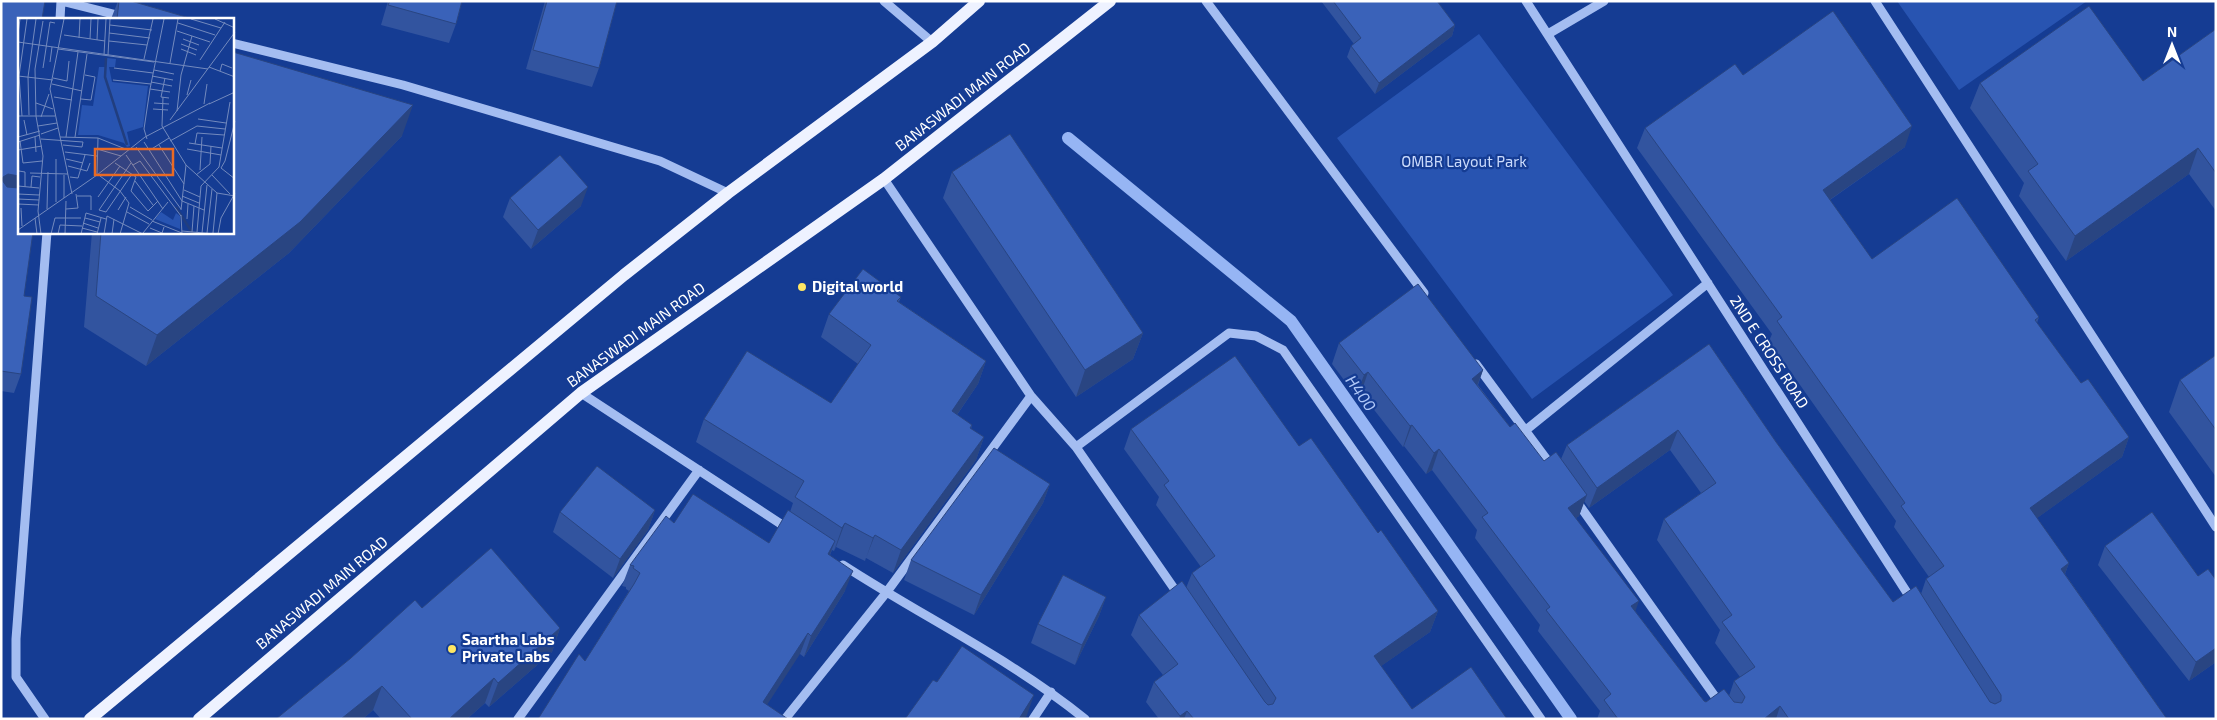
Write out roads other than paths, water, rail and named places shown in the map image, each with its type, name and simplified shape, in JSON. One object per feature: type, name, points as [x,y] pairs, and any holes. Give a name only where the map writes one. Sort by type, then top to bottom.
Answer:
[{"type":"main road","points":[[90,719],[624,275],[728,193],[932,42],[979,1]]},
{"type":"main road","name":"BANASWADI MAIN ROAD","points":[[199,719],[581,393],[884,179],[1110,1]]},
{"type":"street","points":[[60,18],[61,1],[129,18]]},
{"type":"street","points":[[884,1],[932,42]]},
{"type":"street","points":[[1206,1],[1431,303]]},
{"type":"street","name":"2ND E CROSS ROAD","points":[[1526,1],[1918,610]]},
{"type":"street","points":[[1548,34],[1604,1]]},
{"type":"street","points":[[1875,1],[2216,527]]},
{"type":"street","points":[[234,43],[403,85],[660,160],[728,193]]},
{"type":"street","points":[[884,179],[1031,396],[1076,447],[1186,607]]},
{"type":"street","points":[[44,719],[16,678],[16,639],[46,234]]},
{"type":"street","points":[[1526,430],[1708,283]]},
{"type":"street","points":[[1076,447],[1229,333],[1256,336],[1283,350],[1541,719]]},
{"type":"street","points":[[1472,358],[1560,478]]},
{"type":"street","points":[[581,393],[797,534]]},
{"type":"street","points":[[785,719],[886,593],[1031,396]]},
{"type":"street","points":[[518,719],[699,470]]},
{"type":"street","points":[[1571,494],[1731,719]]},
{"type":"street","points":[[838,561],[886,593],[1051,692],[1085,719]]},
{"type":"street","points":[[1033,719],[1051,692]]},
{"type":"waterway","name":"H400","points":[[1068,138],[1291,321],[1571,719]]},
{"type":"place","name":"Digital world","points":[[802,287]]},
{"type":"place","name":"Saartha Labs Private Labs","points":[[452,649]]},
{"type":"park label","name":"OMBR Layout Park","points":[[1464,162]]}]
